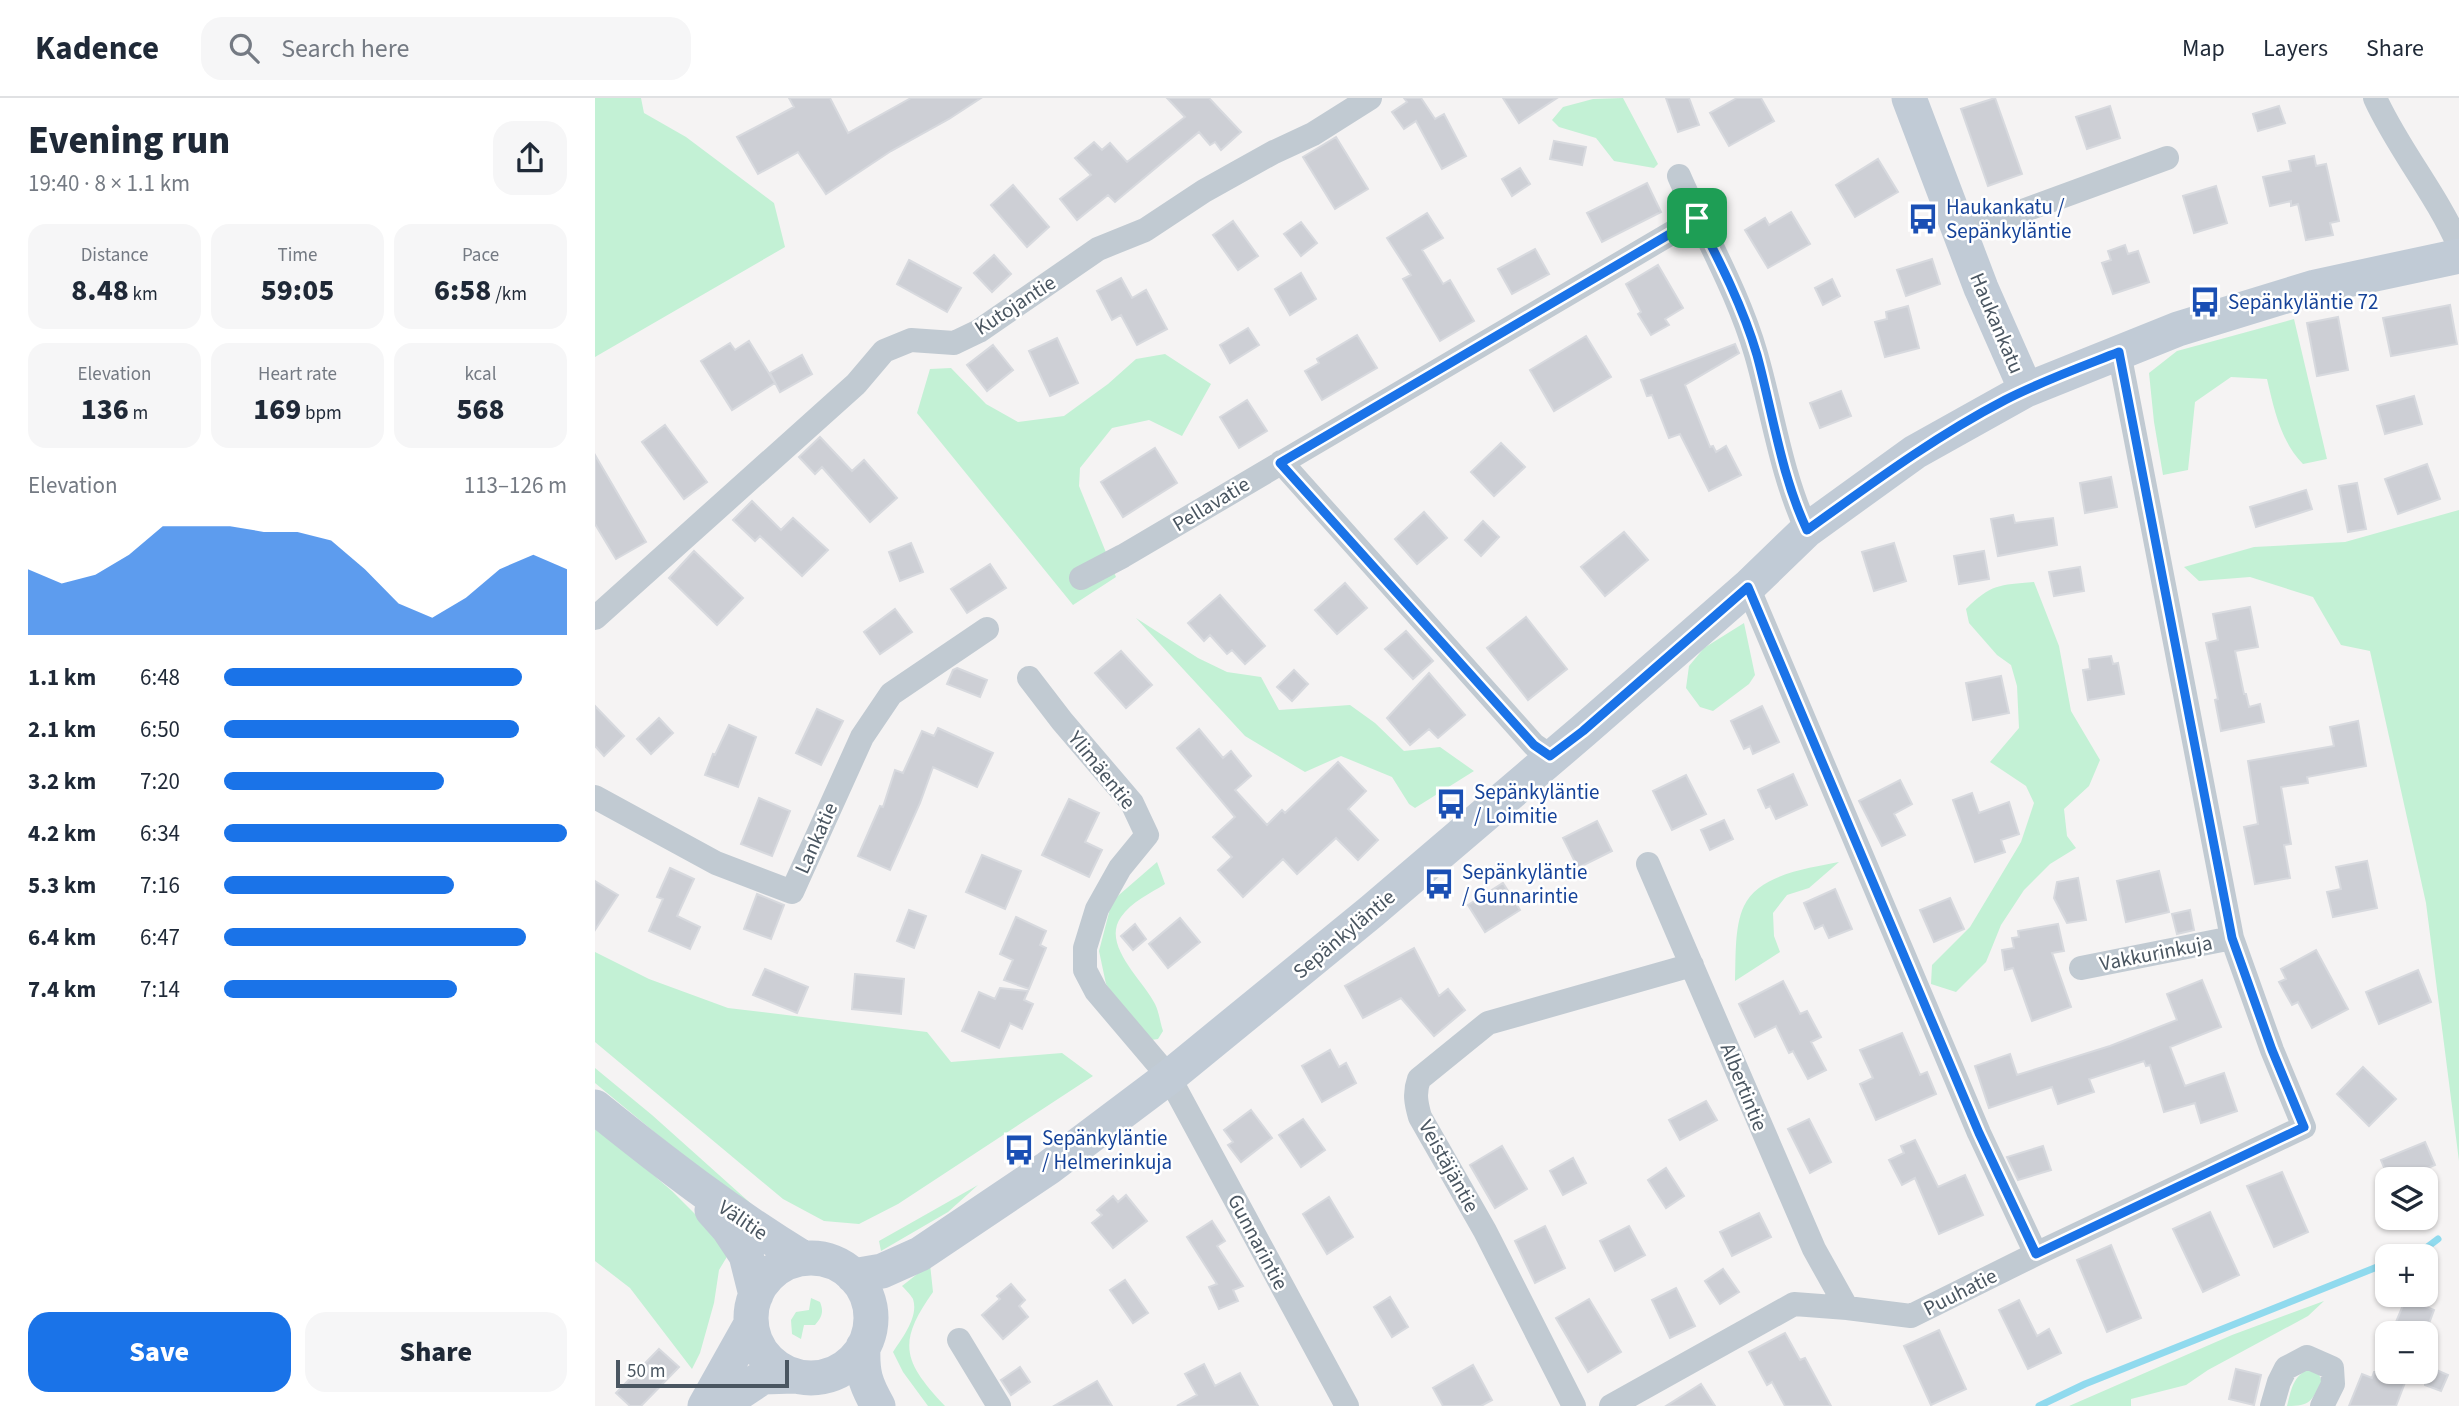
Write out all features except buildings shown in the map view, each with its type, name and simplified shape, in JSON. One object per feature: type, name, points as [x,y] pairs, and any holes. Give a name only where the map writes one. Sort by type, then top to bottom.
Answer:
[{"type":"main road","name":"Haukankatu","points":[[1909,98],[1960,234],[2026,390]]},
{"type":"main road","name":"Sepänkyläntie","points":[[853,1276],[882,1271],[920,1254],[1048,1168],[1169,1077],[1372,911],[1550,756],[1583,731],[1748,587],[1807,530],[1915,452],[2026,390],[2178,329],[2315,287],[2459,256]]},
{"type":"main road","name":"Välitie","points":[[595,1107],[685,1179],[803,1258]]},
{"type":"main road","name":"Välitie","points":[[685,1179],[728,1228],[746,1255],[753,1310]]},
{"type":"main road","name":"Sepänkyläntie","points":[[867,1335],[893,1287],[920,1254]]},
{"type":"main road","points":[[705,1406],[753,1310],[761,1285],[772,1273],[803,1258],[832,1263],[853,1276],[863,1290],[869,1303],[862,1370],[866,1385],[878,1406]]},
{"type":"main road","points":[[753,1310],[755,1342],[764,1356],[777,1368],[832,1387],[855,1406]]},
{"type":"main road","points":[[719,1406],[763,1377],[805,1377],[835,1373],[853,1362],[867,1335]]},
{"type":"street","name":"Kutojantie","points":[[595,618],[856,384],[884,351],[911,340],[954,343],[979,331],[1098,249],[1145,230],[1204,191],[1274,152],[1313,134],[1370,98]]},
{"type":"street","points":[[2375,98],[2432,192],[2459,246]]},
{"type":"street","points":[[1960,234],[2167,158]]},
{"type":"street","points":[[1679,176],[1697,218],[1728,276],[1756,353],[1782,460],[1807,530]]},
{"type":"street","name":"Pellavatie","points":[[1081,578],[1123,556],[1697,218]]},
{"type":"street","points":[[2119,352],[2232,938]]},
{"type":"street","points":[[1280,463],[1534,745],[1550,756]]},
{"type":"street","points":[[1748,587],[1979,1133],[2036,1254]]},
{"type":"street","name":"Lankatie","points":[[595,797],[716,863],[792,892],[862,737],[891,694],[987,629]]},
{"type":"street","name":"Ylimäentie","points":[[1029,678],[1132,803],[1147,835],[1120,868],[1097,909],[1085,948],[1085,970],[1096,992],[1169,1077]]},
{"type":"street","name":"Albertintie","points":[[1648,864],[1814,1249],[1847,1308]]},
{"type":"street","name":"Vakkurinkuja","points":[[2081,968],[2232,938]]},
{"type":"street","name":"Puuhatie","points":[[1611,1406],[1794,1304],[1911,1316],[2304,1127],[2272,1050],[2232,938]]},
{"type":"street","name":"Veistäjäntie","points":[[1574,1406],[1485,1231],[1420,1117],[1415,1090],[1419,1079],[1488,1023],[1692,965]]},
{"type":"street","name":"Gunnarintie","points":[[1169,1077],[1346,1406]]},
{"type":"street","points":[[958,1340],[999,1406]]},
{"type":"street","points":[[2272,1406],[2286,1368],[2307,1357],[2332,1368],[2333,1384],[2322,1406]]},
{"type":"green space","points":[[595,98],[641,98],[644,113],[686,137],[774,203],[785,247],[595,357]]},
{"type":"green space","points":[[1623,98],[1658,164],[1654,168],[1614,161],[1596,138],[1559,127],[1552,120],[1563,107],[1593,99]]},
{"type":"green space","points":[[2294,319],[2327,459],[2303,464],[2295,455],[2279,424],[2267,379],[2231,377],[2195,402],[2188,470],[2163,475],[2149,373],[2177,351]]},
{"type":"green space","points":[[1165,354],[1211,384],[1182,436],[1149,420],[1112,428],[1080,468],[1079,486],[1116,577],[1073,605],[917,413],[930,369],[951,368],[986,404],[1018,422],[1064,416],[1108,384],[1136,359]]},
{"type":"green space","points":[[2459,510],[2459,1161],[2426,903],[2370,651],[2341,645],[2313,597],[2250,577],[2199,581],[2184,567],[2254,547],[2345,542]]},
{"type":"green space","points":[[2034,582],[2059,646],[2071,711],[2100,760],[2089,786],[2064,809],[2067,836],[2076,848],[2050,864],[2024,890],[2001,925],[1986,962],[1956,992],[1931,984],[1932,965],[1970,927],[2021,842],[2034,803],[2026,786],[1990,762],[2019,728],[2017,686],[2011,665],[1997,655],[1969,623],[1966,609],[1996,587]]},
{"type":"green space","points":[[1136,618],[1198,658],[1227,672],[1261,677],[1279,710],[1350,705],[1375,723],[1404,751],[1440,747],[1474,771],[1415,808],[1409,804],[1392,777],[1341,756],[1305,772],[1245,736]]},
{"type":"green space","points":[[1744,623],[1755,675],[1749,684],[1713,711],[1700,707],[1686,688],[1689,666],[1704,648]]},
{"type":"green space","points":[[1157,862],[1165,884],[1130,907],[1116,928],[1120,951],[1158,1010],[1163,1031],[1158,1039],[1144,1041],[1106,984],[1099,951],[1112,901]]},
{"type":"green space","points":[[1839,862],[1809,888],[1787,895],[1773,913],[1774,936],[1780,952],[1735,981],[1739,923],[1744,906],[1751,895],[1761,886],[1786,874]]},
{"type":"green space","points":[[595,952],[649,979],[728,1008],[927,1032],[951,1062],[1062,1053],[1093,1076],[898,1204],[859,1224],[824,1221],[783,1199],[595,1042]]},
{"type":"green space","points":[[595,1068],[766,1217],[762,1221],[595,1083]]},
{"type":"green space","points":[[595,1125],[672,1191],[731,1250],[719,1270],[714,1303],[700,1353],[692,1369],[630,1288],[595,1261]]},
{"type":"green space","points":[[978,1185],[948,1212],[881,1251],[879,1241]]},
{"type":"green space","points":[[930,1264],[933,1292],[913,1326],[910,1352],[921,1377],[945,1406],[928,1406],[903,1372],[893,1352],[909,1327],[914,1313],[913,1299],[902,1286]]},
{"type":"green space","points":[[811,1298],[820,1302],[822,1314],[815,1325],[804,1325],[801,1339],[792,1334],[791,1320],[796,1312],[809,1310]]},
{"type":"green space","points":[[2324,1301],[2308,1316],[2208,1370],[2186,1385],[2131,1399],[2131,1406],[2069,1406],[2232,1335]]},
{"type":"green space","points":[[2306,1370],[2318,1372],[2322,1382],[2309,1401],[2301,1405],[2287,1406],[2295,1381]]},
{"type":"waterway","points":[[2431,1244],[2438,1239]]},
{"type":"waterway","points":[[2039,1406],[2085,1384],[2375,1268]]},
{"type":"place","name":"Haukankatu / Sepänkyläntie","points":[[1923,219]]},
{"type":"place","name":"Sepänkyläntie 72","points":[[2205,302]]},
{"type":"place","name":"Sepänkyläntie / Loimitie","points":[[1451,804]]},
{"type":"place","name":"Sepänkyläntie / Gunnarintie","points":[[1439,884]]},
{"type":"place","name":"Sepänkyläntie / Helmerinkuja","points":[[1019,1150]]},
{"type":"route","points":[[1697,218],[1728,276],[1756,353],[1782,460],[1807,530],[1915,452],[2004,401],[2052,378],[2119,352],[2232,938],[2272,1050],[2304,1127],[2036,1254],[1979,1133],[1748,587],[1583,731],[1550,756],[1534,745],[1280,463],[1697,218]]}]
